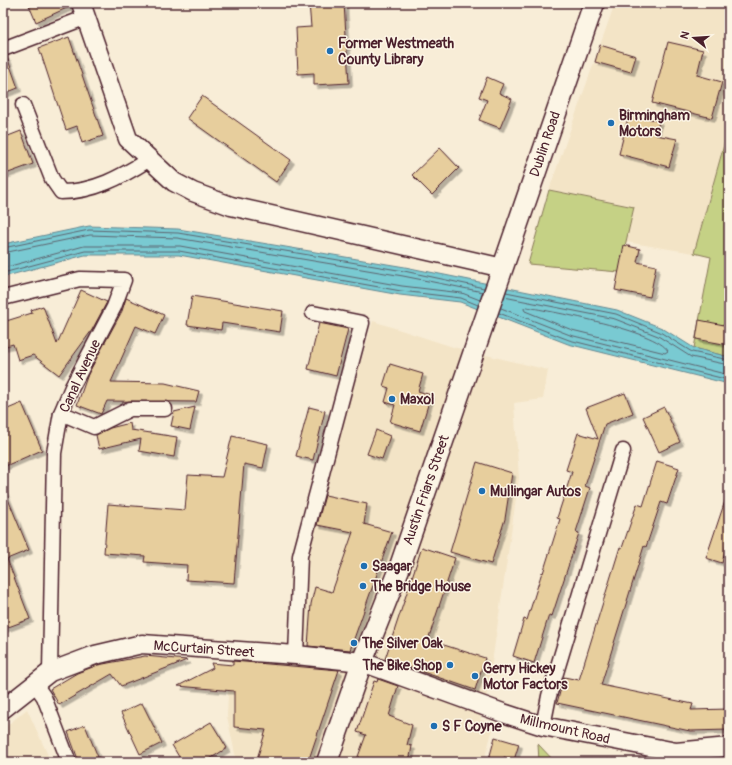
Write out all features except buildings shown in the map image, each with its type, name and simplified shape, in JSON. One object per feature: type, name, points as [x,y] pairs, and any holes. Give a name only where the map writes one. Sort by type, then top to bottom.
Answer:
[{"type":"main road","name":"Dublin Road","points":[[481,330],[594,3]]},
{"type":"main road","name":"Austin Friars Street","points":[[327,762],[362,662],[399,569],[481,330]]},
{"type":"street","points":[[3,49],[84,10],[128,139],[148,160],[174,182],[193,192],[232,206],[500,277]]},
{"type":"street","points":[[23,105],[52,179],[60,192],[75,192],[116,180],[148,160]]},
{"type":"street","name":"Canal Avenue","points":[[3,298],[80,279],[124,280],[114,307],[72,387],[61,413],[54,453],[50,672]]},
{"type":"street","points":[[296,655],[300,556],[362,323],[313,313]]},
{"type":"street","points":[[61,413],[94,427],[130,409],[165,409]]},
{"type":"street","points":[[543,726],[549,696],[623,451]]},
{"type":"street","name":"McCurtain Street","points":[[3,709],[50,672],[95,655],[142,644],[296,655],[362,662]]},
{"type":"street","name":"Millmount Road","points":[[362,662],[503,714],[543,726],[676,752],[729,747]]},
{"type":"street","points":[[34,684],[44,697],[69,762]]},
{"type":"shaded area","points":[[615,3],[729,3],[729,127],[694,253],[626,242],[634,207],[549,190]]},
{"type":"shaded area","points":[[373,321],[453,347],[548,370],[543,399],[514,403],[519,478],[488,690],[480,720],[494,725],[486,753],[486,762],[234,762],[235,754],[227,716],[230,656],[302,662],[307,559],[326,477]]},
{"type":"shaded area","points":[[27,709],[51,762],[3,762],[3,729]]},
{"type":"green space","points":[[729,127],[729,357],[694,348],[711,257],[694,253]]},
{"type":"green space","points":[[549,190],[634,207],[619,272],[528,264]]},
{"type":"green space","points":[[538,744],[555,762],[539,762]]},
{"type":"water","points":[[89,226],[178,229],[405,267],[617,310],[662,328],[694,348],[729,357],[729,384],[568,344],[460,302],[400,295],[179,255],[85,255],[3,277],[3,244]]},
{"type":"place","name":"Former Westmeath County Library","points":[[330,51]]},
{"type":"place","name":"Birmingham Motors","points":[[611,123]]},
{"type":"place","name":"Maxol","points":[[392,399]]},
{"type":"place","name":"Mullingar Autos","points":[[482,491]]},
{"type":"place","name":"Saagar","points":[[364,566]]},
{"type":"place","name":"The Bridge House","points":[[363,586]]},
{"type":"place","name":"The Silver Oak","points":[[354,643]]},
{"type":"place","name":"The Bike Shop","points":[[450,665]]},
{"type":"place","name":"Gerry Hickey Motor Factors","points":[[475,676]]},
{"type":"place","name":"S F Coyne","points":[[434,726]]}]
